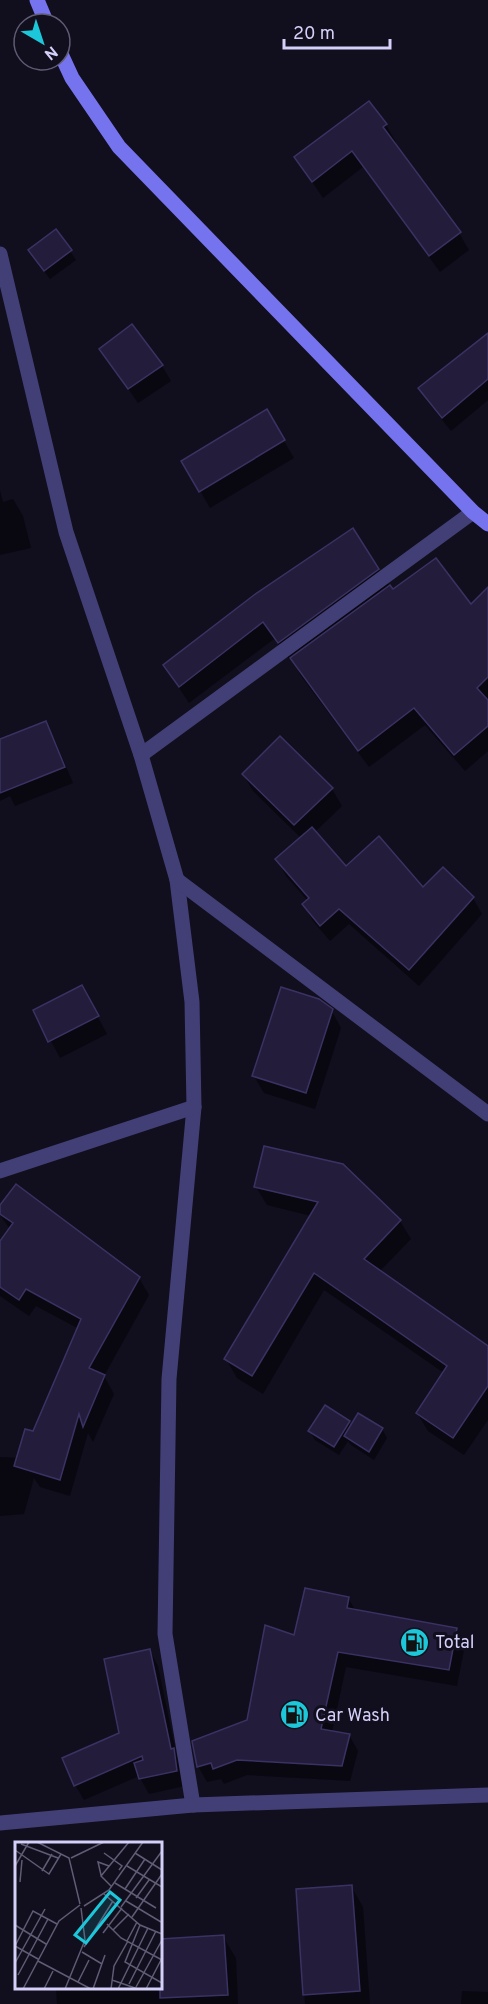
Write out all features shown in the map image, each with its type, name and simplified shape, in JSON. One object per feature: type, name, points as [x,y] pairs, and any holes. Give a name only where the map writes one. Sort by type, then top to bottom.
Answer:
[{"type":"street","points":[[69,72],[119,147],[473,512],[488,524]]},
{"type":"street","points":[[0,254],[66,532],[141,755],[177,879],[192,1002],[194,1107],[169,1379],[165,1634],[193,1805]]},
{"type":"street","points":[[141,755],[473,512]]},
{"type":"street","points":[[177,879],[488,1114]]},
{"type":"street","points":[[0,1171],[194,1107]]},
{"type":"street","points":[[0,1823],[193,1805],[488,1795]]},
{"type":"building","points":[[369,101],[387,124],[383,127],[461,232],[429,256],[352,151],[312,182],[294,157]]},
{"type":"building","points":[[56,229],[72,250],[44,271],[28,250]]},
{"type":"building","points":[[132,324],[163,365],[128,389],[99,349]]},
{"type":"building","points":[[488,333],[488,379],[442,418],[418,388]]},
{"type":"building","points":[[267,409],[285,440],[199,492],[181,461]]},
{"type":"building","points":[[353,528],[379,569],[278,643],[263,622],[179,687],[163,665],[254,595]]},
{"type":"building","points":[[436,558],[471,604],[488,587],[488,677],[477,688],[488,700],[488,726],[454,755],[414,708],[358,751],[290,658],[390,585],[393,589]]},
{"type":"building","points":[[46,721],[65,767],[0,793],[0,739]]},
{"type":"building","points":[[280,736],[333,788],[294,825],[242,774]]},
{"type":"building","points":[[312,827],[346,866],[379,836],[423,887],[443,867],[474,897],[409,970],[339,909],[320,926],[302,904],[309,898],[275,859]]},
{"type":"building","points":[[82,985],[99,1016],[48,1042],[33,1010]]},
{"type":"building","points":[[281,987],[319,999],[333,1009],[306,1093],[252,1076]]},
{"type":"building","points":[[264,1146],[343,1164],[401,1220],[364,1259],[488,1346],[488,1386],[453,1438],[416,1413],[447,1366],[314,1273],[252,1376],[224,1359],[318,1202],[254,1187]]},
{"type":"building","points":[[16,1184],[140,1277],[89,1368],[105,1375],[83,1427],[79,1414],[60,1480],[14,1466],[25,1429],[33,1431],[81,1319],[26,1289],[19,1300],[0,1287],[0,1241],[13,1223],[0,1214],[0,1205]]},
{"type":"building","points":[[325,1405],[350,1421],[334,1447],[308,1431]]},
{"type":"building","points":[[358,1413],[383,1428],[369,1452],[344,1436]]},
{"type":"building","points":[[305,1588],[349,1597],[347,1608],[457,1628],[449,1670],[338,1652],[321,1729],[350,1734],[342,1766],[237,1760],[213,1769],[211,1763],[197,1767],[192,1741],[247,1720],[265,1625],[294,1635]]},
{"type":"building","points":[[150,1649],[171,1749],[174,1748],[177,1771],[139,1779],[134,1763],[143,1760],[142,1756],[74,1786],[62,1758],[119,1733],[104,1659]]},
{"type":"building","points":[[352,1885],[360,1991],[303,1995],[296,1889]]},
{"type":"building","points":[[224,1935],[228,1995],[160,1998],[162,1939]]},
{"type":"place","name":"Total","points":[[414,1642]]},
{"type":"place","name":"Car Wash","points":[[294,1715]]}]
